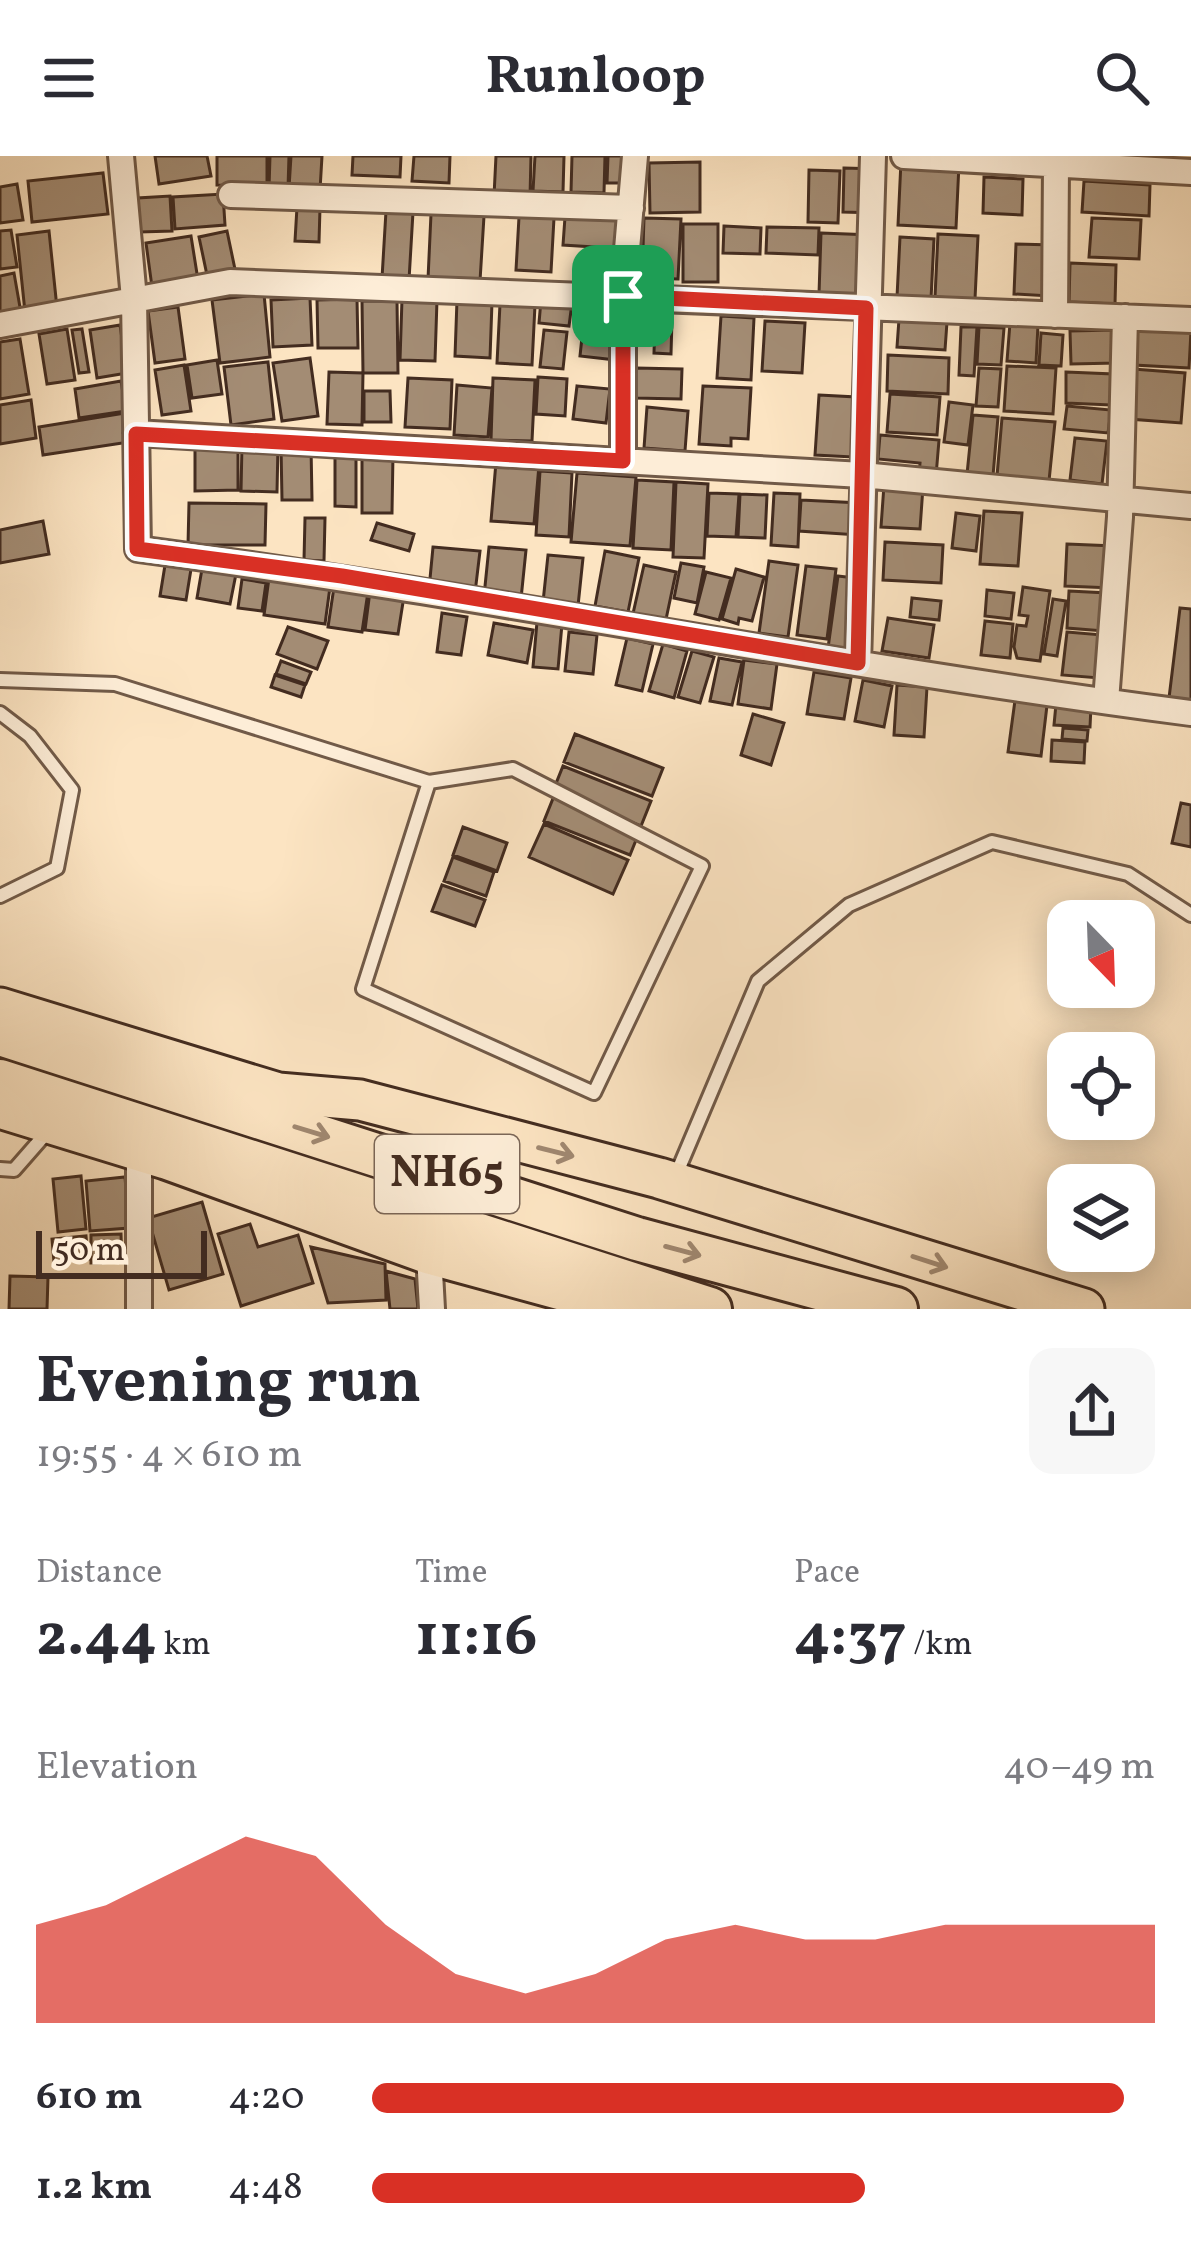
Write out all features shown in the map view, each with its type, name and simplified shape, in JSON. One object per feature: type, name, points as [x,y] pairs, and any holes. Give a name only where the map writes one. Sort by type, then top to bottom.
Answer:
[{"type":"highway","name":"NH65","points":[[0,1034],[637,1239],[896,1309]]},
{"type":"highway","name":"NH65","points":[[0,1081],[710,1309]]},
{"type":"main road","points":[[0,1008],[278,1093],[361,1100],[674,1183],[1084,1309]]},
{"type":"main road","points":[[0,1108],[140,1151],[429,1254],[631,1309]]},
{"type":"street","points":[[121,156],[134,299],[137,549],[342,576],[858,663],[1191,713]]},
{"type":"street","points":[[623,461],[623,296],[635,156]]},
{"type":"street","points":[[858,663],[873,156]]},
{"type":"street","points":[[904,156],[1191,172]]},
{"type":"street","points":[[1055,315],[1056,164]]},
{"type":"street","points":[[231,195],[631,208]]},
{"type":"street","points":[[0,325],[230,282],[1191,320]]},
{"type":"street","points":[[1106,701],[1120,496],[1125,317]]},
{"type":"street","points":[[136,434],[862,475],[1191,506]]},
{"type":"street","points":[[139,1309],[140,1151]]},
{"type":"street","points":[[429,1254],[432,1309]]},
{"type":"lane","points":[[0,680],[115,684],[429,782],[514,770],[702,866],[594,1093],[363,989],[429,782]]},
{"type":"lane","points":[[0,713],[30,736],[71,790],[57,868],[0,896]]},
{"type":"lane","points":[[674,1183],[758,981],[849,905],[992,842],[1127,874],[1191,915]]},
{"type":"lane","points":[[0,1169],[14,1170],[54,1125]]},
{"type":"building","points":[[155,156],[207,156],[211,176],[159,184]]},
{"type":"building","points":[[217,156],[267,156],[267,186],[217,185]]},
{"type":"building","points":[[270,156],[289,156],[288,188],[269,188]]},
{"type":"building","points":[[291,156],[322,156],[320,190],[289,188]]},
{"type":"building","points":[[353,156],[401,156],[400,177],[352,175]]},
{"type":"building","points":[[414,156],[450,156],[449,183],[412,181]]},
{"type":"building","points":[[496,156],[531,156],[530,197],[494,196]]},
{"type":"building","points":[[535,156],[564,156],[563,192],[533,191]]},
{"type":"building","points":[[572,156],[605,156],[604,193],[571,192]]},
{"type":"building","points":[[608,156],[629,156],[628,183],[607,183]]},
{"type":"building","points":[[901,161],[959,164],[956,228],[898,225]]},
{"type":"building","points":[[700,162],[700,212],[650,213],[649,163]]},
{"type":"building","points":[[844,168],[878,169],[877,213],[843,212]]},
{"type":"building","points":[[809,170],[840,171],[838,223],[808,222]]},
{"type":"building","points":[[103,173],[108,214],[32,222],[28,181]]},
{"type":"building","points":[[984,177],[1023,179],[1022,215],[983,213]]},
{"type":"building","points":[[1084,181],[1150,185],[1149,216],[1082,212]]},
{"type":"building","points":[[17,184],[23,220],[0,223],[0,187]]},
{"type":"building","points":[[223,194],[225,225],[175,229],[173,197]]},
{"type":"building","points":[[170,196],[172,231],[140,232],[138,198]]},
{"type":"building","points":[[297,207],[320,208],[319,242],[295,241]]},
{"type":"building","points":[[386,211],[413,212],[409,280],[382,278]]},
{"type":"building","points":[[431,214],[484,216],[480,281],[428,279]]},
{"type":"building","points":[[519,217],[554,218],[551,272],[516,270]]},
{"type":"building","points":[[565,217],[628,221],[626,249],[563,245]]},
{"type":"building","points":[[644,218],[681,219],[678,279],[642,278]]},
{"type":"building","points":[[1092,218],[1141,220],[1139,259],[1089,257]]},
{"type":"building","points":[[683,224],[718,224],[718,282],[683,282]]},
{"type":"building","points":[[724,226],[761,228],[760,254],[723,253]]},
{"type":"building","points":[[767,227],[819,228],[818,255],[766,253]]},
{"type":"building","points":[[11,230],[17,267],[0,269],[0,231]]},
{"type":"building","points":[[49,231],[57,308],[25,312],[17,235]]},
{"type":"building","points":[[227,231],[236,274],[208,280],[199,237]]},
{"type":"building","points":[[821,233],[872,235],[870,295],[819,294]]},
{"type":"building","points":[[938,234],[978,236],[975,299],[935,297]]},
{"type":"building","points":[[191,236],[198,280],[152,287],[146,243]]},
{"type":"building","points":[[900,237],[934,239],[931,299],[897,297]]},
{"type":"building","points":[[1016,244],[1053,245],[1050,296],[1014,294]]},
{"type":"building","points":[[1070,263],[1116,265],[1115,304],[1069,302]]},
{"type":"building","points":[[14,273],[21,313],[0,317],[0,276]]},
{"type":"building","points":[[264,294],[270,357],[220,363],[212,300]]},
{"type":"building","points":[[310,298],[312,345],[273,347],[271,300]]},
{"type":"building","points":[[357,299],[358,348],[318,348],[317,300]]},
{"type":"building","points":[[402,299],[437,300],[435,361],[400,360]]},
{"type":"building","points":[[457,300],[492,302],[490,358],[455,356]]},
{"type":"building","points":[[541,300],[572,303],[569,326],[539,323]]},
{"type":"building","points":[[362,301],[397,301],[398,373],[363,373]]},
{"type":"building","points":[[500,304],[535,305],[532,365],[497,363]]},
{"type":"building","points":[[178,307],[185,359],[155,363],[148,311]]},
{"type":"building","points":[[585,309],[621,313],[616,360],[580,356]]},
{"type":"building","points":[[721,316],[754,318],[751,380],[717,378]]},
{"type":"building","points":[[655,319],[672,319],[671,354],[654,353]]},
{"type":"building","points":[[899,319],[947,322],[945,350],[897,347]]},
{"type":"building","points":[[765,321],[805,323],[802,373],[762,371]]},
{"type":"building","points":[[1010,323],[1038,325],[1036,363],[1007,361]]},
{"type":"building","points":[[120,325],[127,373],[97,378],[90,330]]},
{"type":"building","points":[[961,327],[977,327],[974,376],[959,375]]},
{"type":"building","points":[[979,327],[1004,328],[1001,365],[977,364]]},
{"type":"building","points":[[1136,328],[1191,331],[1189,368],[1134,365]]},
{"type":"building","points":[[67,329],[75,380],[47,384],[39,334]]},
{"type":"building","points":[[82,329],[89,372],[79,373],[72,330]]},
{"type":"building","points":[[544,330],[567,332],[563,369],[540,367]]},
{"type":"building","points":[[1115,330],[1116,363],[1071,364],[1070,331]]},
{"type":"building","points":[[1041,333],[1063,335],[1061,366],[1039,365]]},
{"type":"building","points":[[20,339],[29,394],[0,399],[0,342]]},
{"type":"building","points":[[888,355],[949,358],[948,394],[887,391]]},
{"type":"building","points":[[310,358],[318,416],[282,421],[273,363]]},
{"type":"building","points":[[217,360],[222,394],[192,398],[187,365]]},
{"type":"building","points":[[268,362],[274,419],[231,425],[224,367]]},
{"type":"building","points":[[184,365],[191,411],[162,415],[155,370]]},
{"type":"building","points":[[1007,366],[1056,368],[1053,414],[1004,411]]},
{"type":"building","points":[[636,368],[682,369],[681,399],[635,398]]},
{"type":"building","points":[[979,368],[1001,369],[998,407],[976,406]]},
{"type":"building","points":[[1133,369],[1185,373],[1181,423],[1129,419]]},
{"type":"building","points":[[329,372],[363,373],[362,425],[327,424]]},
{"type":"building","points":[[1066,372],[1113,374],[1111,405],[1066,403]]},
{"type":"building","points":[[538,377],[567,379],[565,416],[536,414]]},
{"type":"building","points":[[408,378],[452,380],[450,429],[405,427]]},
{"type":"building","points":[[493,378],[535,380],[532,441],[491,440]]},
{"type":"building","points":[[121,381],[126,411],[79,418],[75,389]]},
{"type":"building","points":[[457,385],[492,388],[488,437],[454,435]]},
{"type":"building","points":[[577,386],[610,389],[606,423],[573,419]]},
{"type":"building","points":[[703,386],[751,388],[748,439],[731,438],[731,446],[699,444]]},
{"type":"building","points":[[364,391],[390,391],[391,422],[364,422]]},
{"type":"building","points":[[890,394],[940,397],[937,435],[887,432]]},
{"type":"building","points":[[819,395],[856,397],[853,457],[815,455]]},
{"type":"building","points":[[31,400],[36,438],[0,444],[0,405]]},
{"type":"building","points":[[949,402],[973,405],[968,445],[944,442]]},
{"type":"building","points":[[1067,406],[1111,410],[1108,433],[1064,429]]},
{"type":"building","points":[[647,407],[688,411],[685,451],[644,448]]},
{"type":"building","points":[[125,413],[129,442],[43,455],[39,427]]},
{"type":"building","points":[[973,415],[998,417],[993,476],[967,474]]},
{"type":"building","points":[[1002,418],[1055,422],[1049,481],[997,476]]},
{"type":"building","points":[[880,435],[939,440],[936,476],[919,475],[920,463],[878,459]]},
{"type":"building","points":[[1075,438],[1107,441],[1102,484],[1070,480]]},
{"type":"building","points":[[242,444],[278,445],[277,492],[241,491]]},
{"type":"building","points":[[311,446],[312,500],[282,500],[281,447]]},
{"type":"building","points":[[238,447],[238,490],[195,491],[195,448]]},
{"type":"building","points":[[335,449],[356,449],[356,507],[335,506]]},
{"type":"building","points":[[362,454],[393,454],[392,513],[362,513]]},
{"type":"building","points":[[496,462],[539,465],[534,524],[491,521]]},
{"type":"building","points":[[540,471],[572,473],[569,537],[536,535]]},
{"type":"building","points":[[577,473],[636,477],[630,546],[571,542]]},
{"type":"building","points":[[637,480],[674,482],[671,550],[633,548]]},
{"type":"building","points":[[676,482],[708,484],[704,558],[673,557]]},
{"type":"building","points":[[884,485],[923,487],[920,529],[881,527]]},
{"type":"building","points":[[709,493],[739,494],[736,537],[707,536]]},
{"type":"building","points":[[774,493],[800,494],[798,547],[771,545]]},
{"type":"building","points":[[740,494],[767,495],[765,538],[738,537]]},
{"type":"building","points":[[801,500],[860,503],[858,535],[799,531]]},
{"type":"building","points":[[189,503],[266,504],[265,545],[188,545]]},
{"type":"building","points":[[984,511],[1022,513],[1018,566],[980,564]]},
{"type":"building","points":[[956,513],[980,516],[976,551],[952,548]]},
{"type":"building","points":[[305,518],[325,518],[324,561],[304,560]]},
{"type":"building","points":[[43,521],[49,554],[0,563],[0,530]]},
{"type":"building","points":[[377,523],[414,534],[409,551],[371,540]]},
{"type":"building","points":[[885,542],[943,545],[941,583],[883,580]]},
{"type":"building","points":[[1067,544],[1114,546],[1112,588],[1065,586]]},
{"type":"building","points":[[433,547],[480,551],[475,593],[429,589]]},
{"type":"building","points":[[489,547],[526,550],[521,599],[484,596]]},
{"type":"building","points":[[605,551],[639,558],[628,612],[595,606]]},
{"type":"building","points":[[548,555],[583,558],[578,606],[543,602]]},
{"type":"building","points":[[166,559],[192,563],[186,600],[160,596]]},
{"type":"building","points":[[769,561],[798,565],[788,637],[759,633]]},
{"type":"building","points":[[203,563],[237,569],[230,604],[197,598]]},
{"type":"building","points":[[681,563],[704,567],[697,603],[674,598]]},
{"type":"building","points":[[644,565],[676,572],[665,624],[632,618]]},
{"type":"building","points":[[806,566],[836,569],[827,639],[797,635]]},
{"type":"building","points":[[736,569],[764,577],[752,621],[739,618],[738,624],[722,619]]},
{"type":"building","points":[[706,572],[731,578],[719,620],[695,614]]},
{"type":"building","points":[[838,576],[855,578],[846,650],[828,648]]},
{"type":"building","points":[[269,578],[330,587],[325,624],[264,615]]},
{"type":"building","points":[[242,579],[266,583],[262,611],[238,608]]},
{"type":"building","points":[[334,587],[368,592],[362,632],[328,627]]},
{"type":"building","points":[[1023,587],[1050,591],[1040,661],[1017,658],[1014,647],[1017,625],[1026,626],[1028,616],[1019,615]]},
{"type":"building","points":[[987,590],[1014,593],[1011,619],[985,616]]},
{"type":"building","points":[[370,591],[404,596],[398,634],[365,630]]},
{"type":"building","points":[[1069,591],[1107,593],[1104,631],[1067,628]]},
{"type":"building","points":[[912,598],[941,601],[939,620],[910,617]]},
{"type":"building","points":[[1053,599],[1066,601],[1057,656],[1044,654]]},
{"type":"building","points":[[1180,608],[1191,609],[1191,701],[1169,698]]},
{"type":"building","points":[[442,613],[467,617],[461,655],[437,652]]},
{"type":"building","points":[[888,618],[934,625],[929,658],[882,651]]},
{"type":"building","points":[[985,621],[1013,624],[1010,658],[981,655]]},
{"type":"building","points":[[537,622],[562,624],[558,669],[533,667]]},
{"type":"building","points":[[494,623],[533,630],[527,663],[488,655]]},
{"type":"building","points":[[288,627],[328,641],[317,669],[277,654]]},
{"type":"building","points":[[569,632],[597,635],[593,674],[565,671]]},
{"type":"building","points":[[1067,632],[1103,635],[1099,678],[1062,675]]},
{"type":"building","points":[[627,638],[653,644],[642,691],[616,685]]},
{"type":"building","points":[[663,644],[687,651],[674,698],[649,691]]},
{"type":"building","points":[[692,651],[714,657],[700,703],[678,697]]},
{"type":"building","points":[[719,658],[742,662],[732,705],[710,701]]},
{"type":"building","points":[[744,660],[777,664],[771,709],[738,704]]},
{"type":"building","points":[[281,661],[311,672],[306,684],[276,674]]},
{"type":"building","points":[[814,672],[851,678],[844,719],[807,714]]},
{"type":"building","points":[[275,675],[305,685],[301,697],[271,687]]},
{"type":"building","points":[[863,680],[892,686],[884,727],[855,721]]},
{"type":"building","points":[[897,685],[927,687],[924,737],[894,735]]},
{"type":"building","points":[[1016,693],[1048,697],[1041,756],[1008,752]]},
{"type":"building","points":[[1056,704],[1091,706],[1090,727],[1054,725]]},
{"type":"building","points":[[753,714],[784,723],[771,765],[741,755]]},
{"type":"building","points":[[1063,728],[1088,730],[1087,741],[1062,739]]},
{"type":"building","points":[[575,734],[663,768],[652,796],[564,762]]},
{"type":"building","points":[[1052,740],[1085,742],[1084,763],[1051,761]]},
{"type":"building","points":[[563,766],[651,801],[641,826],[553,791]]},
{"type":"building","points":[[554,796],[640,830],[630,855],[544,821]]},
{"type":"building","points":[[1181,803],[1191,805],[1191,847],[1172,843]]},
{"type":"building","points":[[544,824],[628,860],[613,894],[529,857]]},
{"type":"building","points":[[463,827],[507,843],[497,871],[453,855]]},
{"type":"building","points":[[453,857],[494,872],[486,896],[444,881]]},
{"type":"building","points":[[442,885],[485,900],[475,926],[432,911]]},
{"type":"building","points":[[81,1176],[86,1229],[58,1232],[53,1179]]},
{"type":"building","points":[[125,1177],[129,1228],[90,1231],[86,1181]]},
{"type":"building","points":[[202,1202],[223,1274],[169,1290],[148,1218]]},
{"type":"building","points":[[250,1224],[258,1247],[298,1235],[313,1283],[241,1306],[218,1234]]},
{"type":"building","points":[[121,1234],[122,1262],[91,1263],[91,1235]]},
{"type":"building","points":[[86,1236],[88,1259],[54,1262],[52,1239]]},
{"type":"building","points":[[311,1247],[385,1264],[386,1300],[328,1303]]},
{"type":"building","points":[[386,1271],[415,1279],[418,1309],[390,1309]]},
{"type":"building","points":[[10,1276],[48,1277],[47,1309],[9,1309]]},
{"type":"route","points":[[623,296],[866,308],[858,663],[342,576],[137,549],[136,434],[623,461],[623,296]]}]
